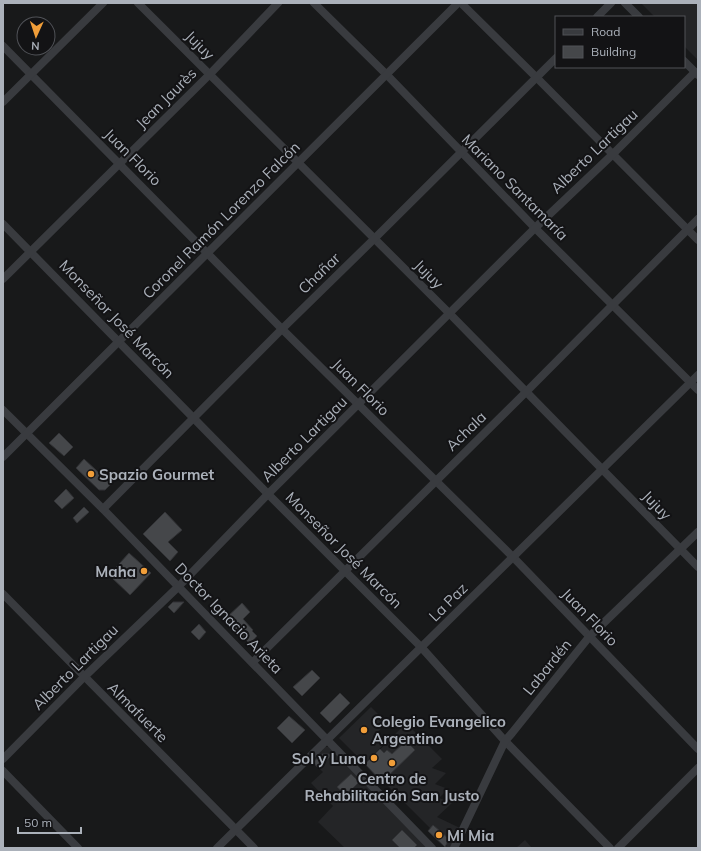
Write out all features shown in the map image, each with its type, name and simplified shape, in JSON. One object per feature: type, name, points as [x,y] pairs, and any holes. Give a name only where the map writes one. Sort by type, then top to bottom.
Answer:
[{"type":"street","points":[[3,102],[102,3]]},
{"type":"street","name":"Jujuy","points":[[138,3],[450,314],[698,568]]},
{"type":"street","name":"Jean Jaurès","points":[[3,280],[210,74],[278,3]]},
{"type":"street","name":"Mariano Santamaría","points":[[314,3],[387,75],[535,228],[698,390]]},
{"type":"street","points":[[459,3],[537,78],[698,240]]},
{"type":"street","name":"Coronel Ramón Lorenzo Falcón","points":[[3,457],[459,3]]},
{"type":"street","points":[[598,16],[611,3]]},
{"type":"street","points":[[625,3],[638,16]]},
{"type":"street","name":"Juan Florio","points":[[3,46],[282,328],[513,557],[698,749]]},
{"type":"street","name":"Chañar","points":[[103,509],[282,328],[555,59]]},
{"type":"street","points":[[685,62],[696,73]]},
{"type":"street","name":"Alberto Lartigau","points":[[3,759],[178,587],[268,494],[535,228],[696,73]]},
{"type":"street","name":"Achala","points":[[253,662],[435,480],[526,392],[698,219]]},
{"type":"street","name":"Monseñor José Marcón","points":[[3,224],[268,494],[422,648],[505,741],[610,848]]},
{"type":"street","name":"La Paz","points":[[217,848],[698,375]]},
{"type":"street","name":"Doctor Ignacio Arieta","points":[[3,410],[103,509],[253,662],[326,740],[432,848]]},
{"type":"street","name":"Labardén","points":[[454,848],[505,741],[589,637],[698,532]]},
{"type":"street","name":"Almafuerte","points":[[3,594],[84,678],[254,848]]},
{"type":"street","points":[[618,848],[698,768]]},
{"type":"street","points":[[3,771],[78,848]]},
{"type":"shaded area","points":[[641,3],[698,3],[698,60],[685,47],[685,16],[654,16]]},
{"type":"shaded area","name":"Colegio Evangelico Argentino","points":[[371,707],[387,723],[373,736],[382,746],[365,764],[339,738]]},
{"type":"shaded area","points":[[406,723],[442,759],[432,768],[446,773],[435,784],[448,789],[439,798],[452,803],[437,817],[460,828],[451,848],[445,848],[447,845],[366,764]]},
{"type":"shaded area","points":[[324,747],[329,747],[430,848],[345,848],[318,822],[333,806],[311,783],[323,772],[311,760]]},
{"type":"shaded area","points":[[525,840],[532,848],[516,848]]},
{"type":"building","points":[[59,433],[73,447],[64,456],[49,443]]},
{"type":"building","points":[[84,459],[111,484],[105,490],[99,490],[76,468]]},
{"type":"building","points":[[66,489],[74,498],[62,509],[54,501]]},
{"type":"building","points":[[84,507],[89,512],[77,523],[73,518]]},
{"type":"building","points":[[165,512],[182,530],[168,542],[178,552],[170,561],[143,534]]},
{"type":"building","points":[[129,553],[151,573],[130,595],[109,575]]},
{"type":"building","points":[[173,602],[184,602],[174,613],[168,607]]},
{"type":"building","points":[[242,603],[250,612],[243,619],[257,636],[250,644],[225,619]]},
{"type":"building","points":[[199,624],[206,632],[199,640],[191,632]]},
{"type":"building","points":[[312,670],[320,678],[302,696],[293,687]]},
{"type":"building","points":[[340,693],[350,703],[330,723],[320,713]]},
{"type":"building","points":[[289,716],[305,730],[292,743],[277,728]]},
{"type":"building","name":"Centro de Rehabilitación San Justo","points":[[406,741],[415,750],[382,782],[365,764],[380,749],[384,753],[387,750],[392,754]]},
{"type":"building","points":[[322,754],[333,754],[318,768],[313,762]]},
{"type":"building","points":[[351,774],[359,782],[346,795],[337,787]]},
{"type":"building","name":"Mi Mia","points":[[433,825],[449,839],[445,847],[428,831]]},
{"type":"building","points":[[402,830],[417,845],[414,848],[400,848],[392,840]]},
{"type":"place","name":"Spazio Gourmet","points":[[91,474]]},
{"type":"place","name":"Maha","points":[[144,571]]},
{"type":"place","name":"Colegio Evangelico Argentino","points":[[364,730]]},
{"type":"place","name":"Sol y Luna","points":[[374,758]]},
{"type":"place","name":"Centro de Rehabilitación San Justo","points":[[392,763]]},
{"type":"place","name":"Mi Mia","points":[[439,835]]}]
